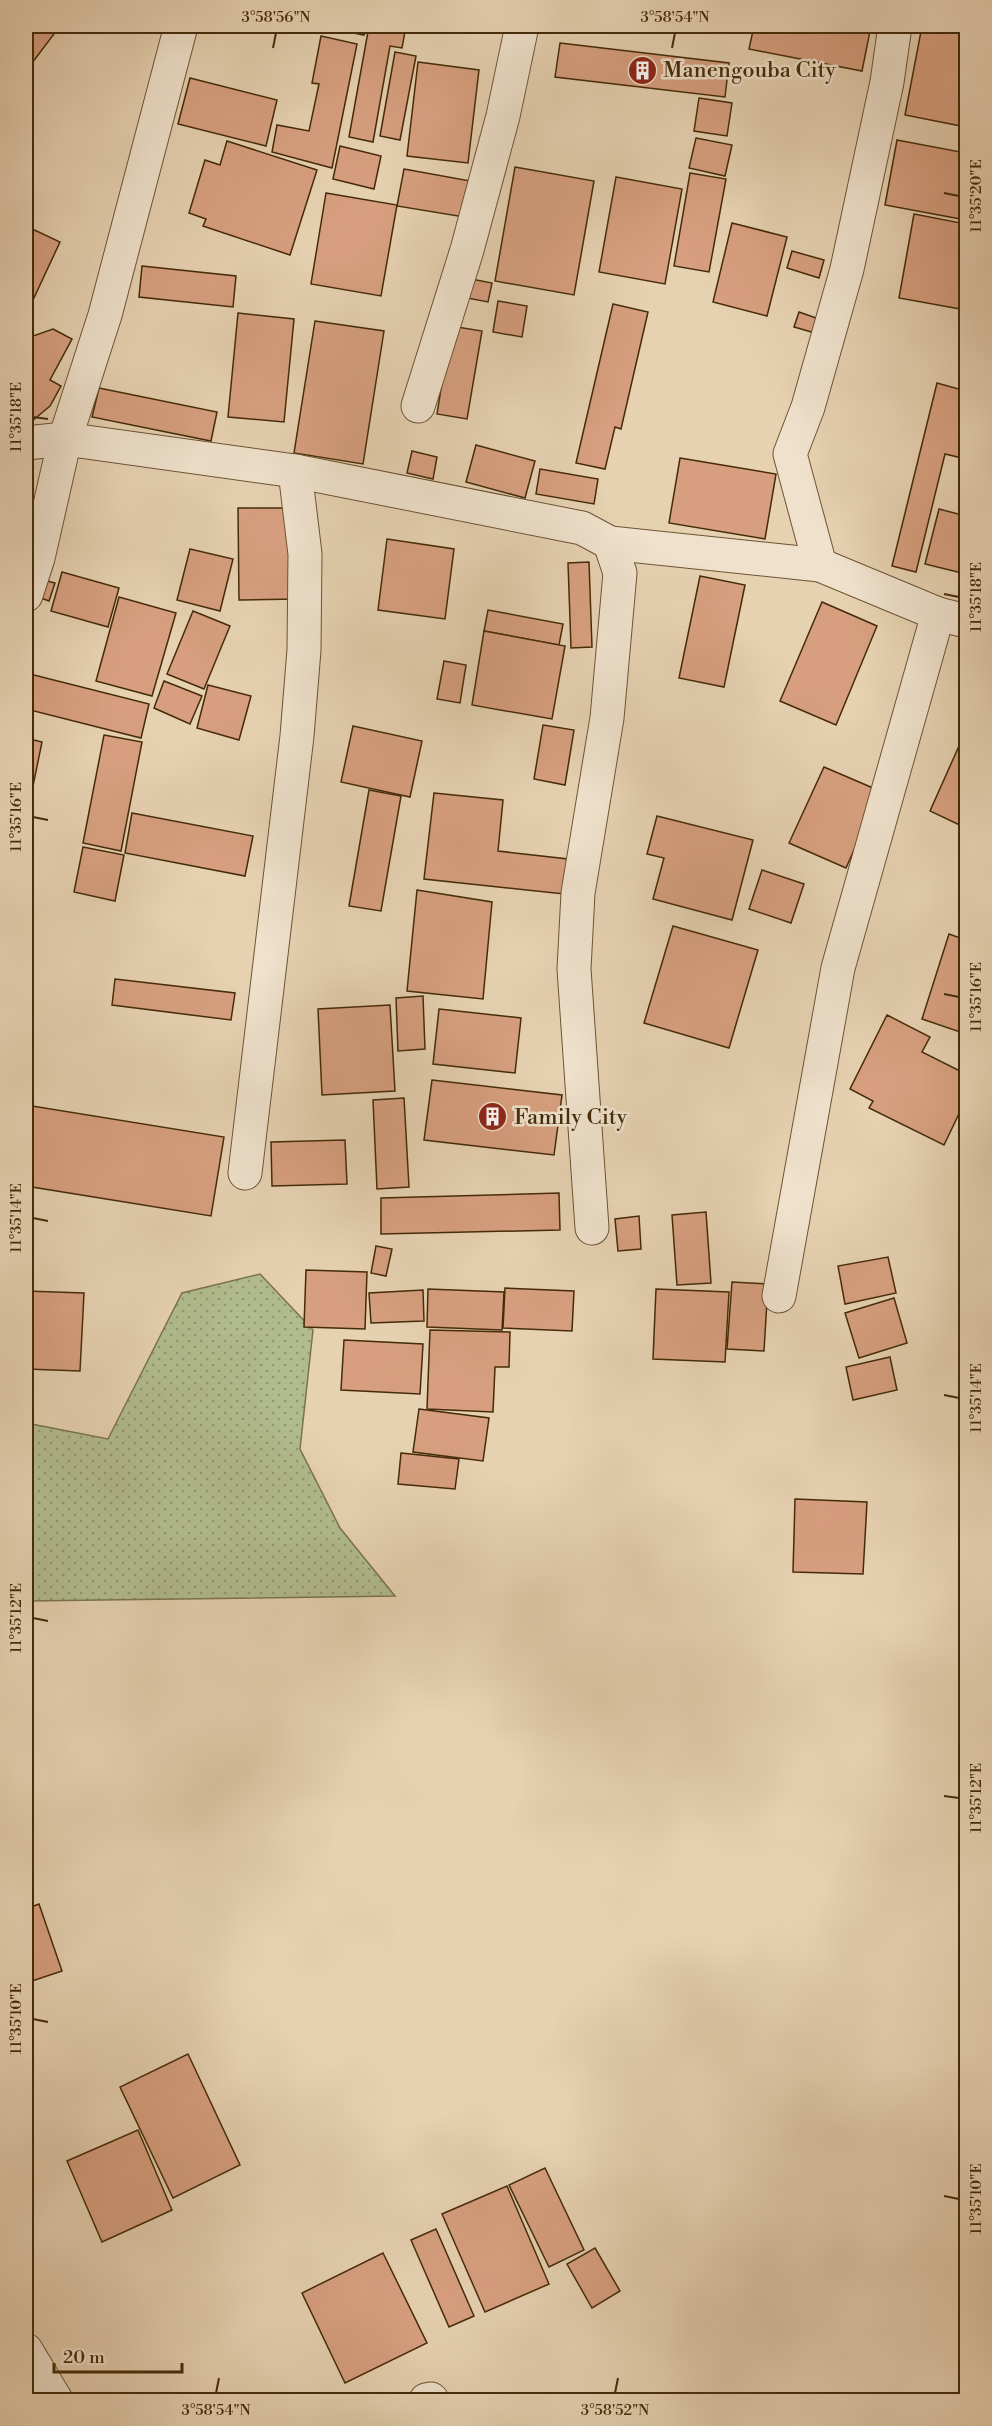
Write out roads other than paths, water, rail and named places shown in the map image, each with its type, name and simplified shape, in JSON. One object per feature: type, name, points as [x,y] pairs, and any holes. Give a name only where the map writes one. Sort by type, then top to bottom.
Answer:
[{"type":"street","points":[[26,595],[38,558],[65,439],[105,315],[181,26]]},
{"type":"street","points":[[418,406],[467,250],[503,116],[522,26]]},
{"type":"street","points":[[820,565],[790,454],[808,407],[847,269],[887,82],[895,26]]},
{"type":"street","points":[[26,443],[65,439],[295,471],[582,528],[610,543],[820,565],[952,617],[838,969],[779,1296]]},
{"type":"street","points":[[245,1173],[297,736],[304,650],[305,554],[295,471]]},
{"type":"street","points":[[592,1228],[574,969],[575,930],[578,894],[608,718],[620,573],[610,543]]},
{"type":"street","points":[[26,2350],[56,2400]]},
{"type":"street","points":[[426,2400],[431,2398],[432,2400]]},
{"type":"place","name":"Manengouba City","points":[[642,70]]},
{"type":"place","name":"Family City","points":[[493,1117]]}]
